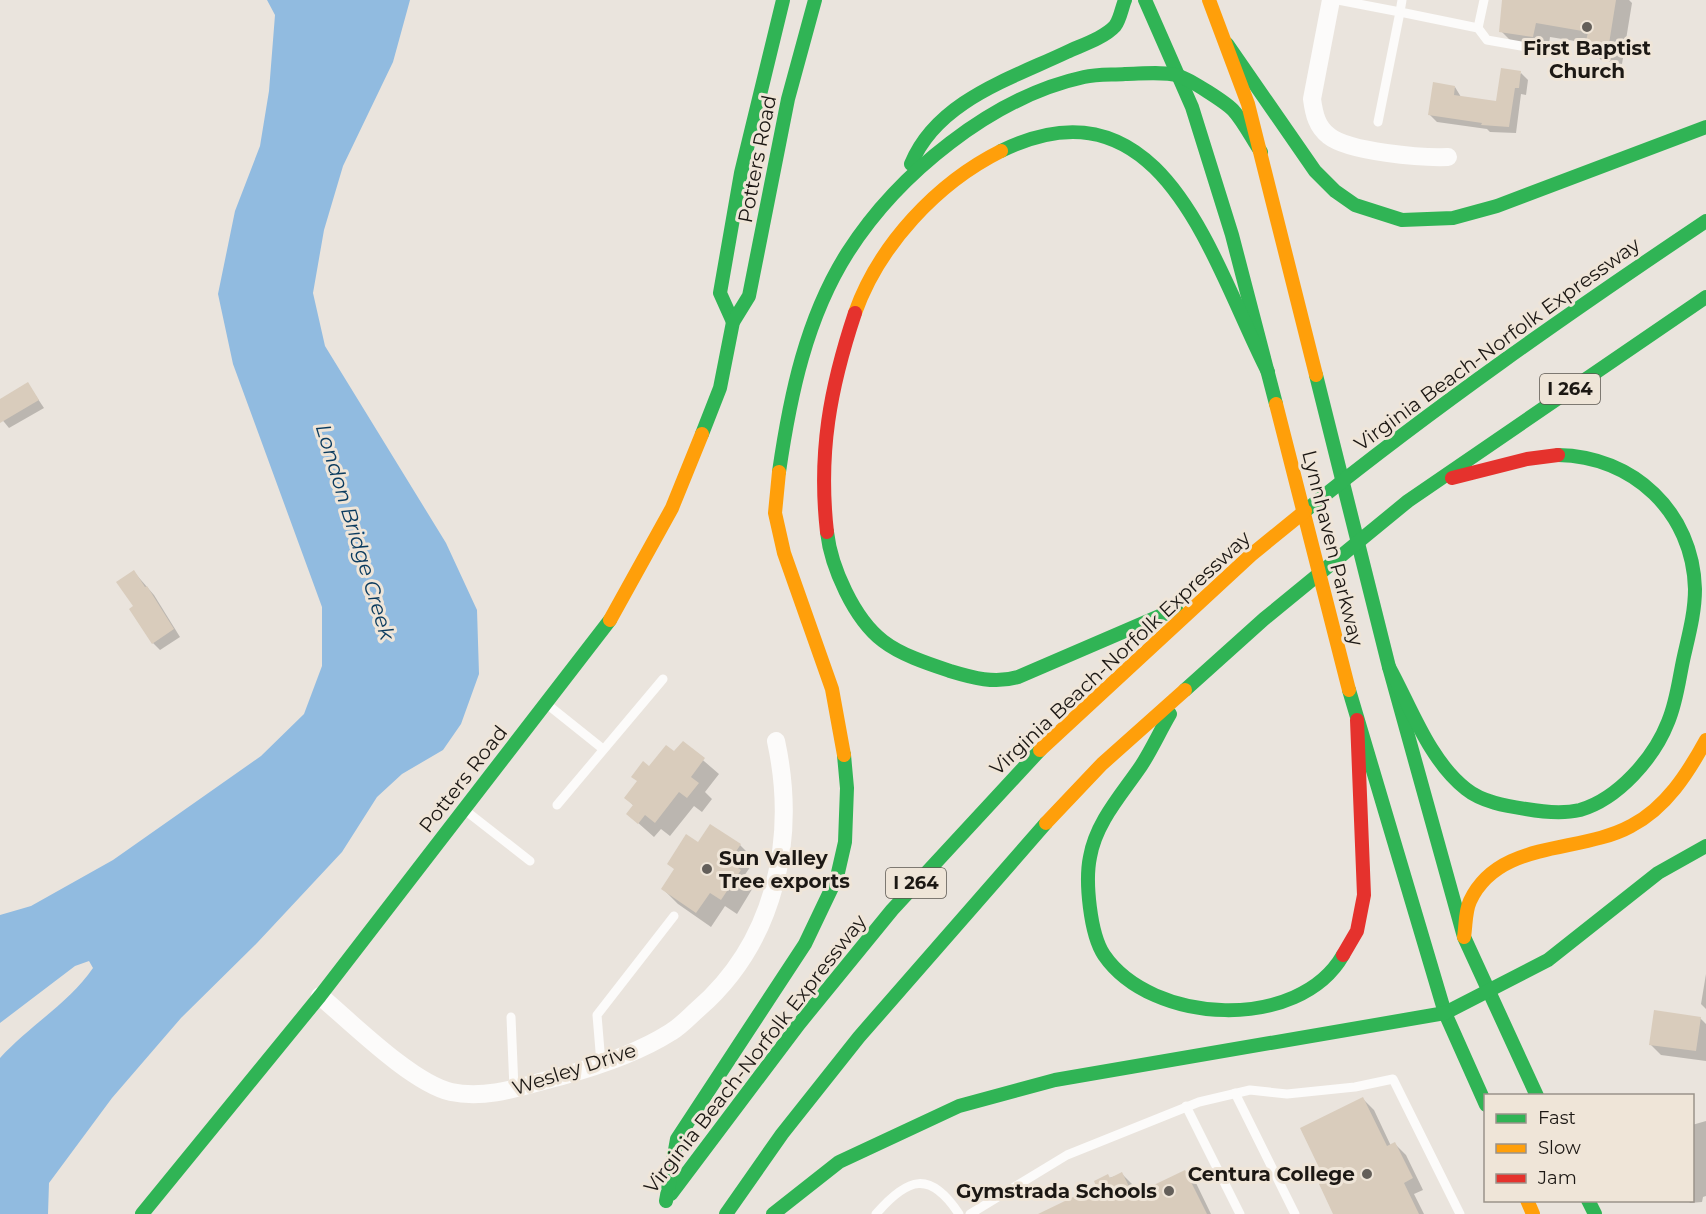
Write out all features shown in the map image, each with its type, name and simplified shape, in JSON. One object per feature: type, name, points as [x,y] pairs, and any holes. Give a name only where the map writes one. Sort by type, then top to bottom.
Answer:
[{"type":"main road","name":"Potters Road","points":[[733,322],[720,293],[741,173],[783,0]]},
{"type":"main road","name":"Potters Road","points":[[142,1214],[320,996],[613,616],[672,508],[720,388],[733,322],[750,296],[788,99],[815,0]]},
{"type":"main road","points":[[902,185],[919,145],[946,115],[987,89],[1093,40],[1116,25],[1125,0]]},
{"type":"main road","name":"Lynnhaven Parkway","points":[[1145,0],[1192,107],[1232,235],[1357,720],[1445,1013],[1484,1103]]},
{"type":"main road","name":"Lynnhaven Parkway","points":[[1209,0],[1227,44],[1262,152],[1389,667],[1464,937],[1488,993],[1538,1094]]},
{"type":"main road","points":[[1227,44],[1315,171],[1335,191],[1355,205],[1402,220],[1428,221],[1454,218],[1497,206],[1706,127]]},
{"type":"main road","points":[[666,1201],[678,1139],[805,944],[837,876],[845,842],[847,788],[844,750],[832,689],[784,553],[776,513],[779,471],[789,408],[816,316],[848,253],[902,185],[968,130],[1005,108],[1065,81],[1085,77],[1133,74],[1179,76],[1233,110],[1262,152]]},
{"type":"main road","points":[[1202,598],[1086,651],[1008,679],[970,678],[901,653],[880,639],[860,618],[839,578],[829,542],[822,461],[831,389],[839,358],[861,299],[878,266],[899,235],[924,207],[959,177],[1017,143],[1056,130],[1079,130],[1106,135],[1138,153],[1160,171],[1180,195],[1200,228],[1268,372]]},
{"type":"main road","name":"Virginia Beach-Norfolk Expressway","points":[[657,1214],[799,1024],[891,910],[1049,741],[1251,555],[1394,439],[1553,324],[1706,221]]},
{"type":"main road","name":"I 264","points":[[726,1214],[782,1134],[859,1036],[1016,855],[1102,764],[1263,619],[1408,501],[1706,297]]},
{"type":"main road","points":[[1389,667],[1444,766],[1467,790],[1508,807],[1552,812],[1584,809],[1610,793],[1633,774],[1655,749],[1674,705],[1693,616],[1695,581],[1691,555],[1683,531],[1657,492],[1623,469],[1596,459],[1572,455],[1543,456],[1434,482]]},
{"type":"main road","points":[[1185,688],[1144,761],[1107,818],[1091,850],[1088,877],[1093,921],[1102,952],[1150,993],[1174,1004],[1199,1010],[1252,1010],[1282,1002],[1319,982],[1336,966],[1349,947],[1357,930],[1365,894],[1357,720]]},
{"type":"main road","points":[[1464,937],[1469,902],[1485,877],[1502,865],[1530,854],[1619,832],[1654,810],[1694,762],[1706,740]]},
{"type":"main road","points":[[773,1214],[839,1162],[959,1106],[1055,1080],[1445,1013],[1488,993],[1548,960],[1658,873],[1706,846]]},
{"type":"street","points":[[1331,0],[1312,99],[1314,114],[1320,127],[1330,137],[1343,144],[1420,158],[1448,157]]},
{"type":"street","name":"Wesley Drive","points":[[320,996],[407,1071],[450,1092],[496,1094],[639,1050],[673,1031],[717,993],[743,960],[761,925],[780,866],[785,803],[776,741]]},
{"type":"lane","points":[[1338,0],[1478,28],[1486,40],[1549,51]]},
{"type":"lane","points":[[1378,122],[1402,0]]},
{"type":"lane","points":[[1478,28],[1484,0]]},
{"type":"lane","points":[[557,805],[663,679]]},
{"type":"lane","points":[[546,704],[603,749]]},
{"type":"lane","points":[[464,809],[530,861]]},
{"type":"lane","points":[[601,1063],[597,1015],[674,916]]},
{"type":"lane","points":[[511,1017],[514,1089]]},
{"type":"lane","points":[[970,1214],[1067,1155],[1186,1106],[1250,1089],[1287,1094],[1354,1087],[1393,1079],[1460,1214]]},
{"type":"lane","points":[[1235,1093],[1295,1214]]},
{"type":"lane","points":[[1186,1106],[1240,1214]]},
{"type":"lane","points":[[876,1214],[902,1189],[915,1184],[929,1184],[940,1189],[959,1214]]},
{"type":"water","name":"London Bridge Creek","points":[[267,0],[410,0],[393,62],[343,166],[324,230],[313,293],[325,346],[446,543],[477,610],[479,674],[461,724],[443,750],[402,774],[377,797],[342,852],[257,943],[181,1018],[112,1098],[49,1183],[48,1214],[0,1214],[0,1058],[61,1003],[93,968],[89,961],[75,966],[0,1023],[0,915],[31,906],[113,860],[261,756],[304,714],[322,666],[322,607],[233,364],[218,294],[235,211],[260,146],[269,91],[275,15]]},
{"type":"building","name":"First Baptist Church","points":[[1502,0],[1616,0],[1608,50],[1585,46],[1588,32],[1536,23],[1533,37],[1499,32]]},
{"type":"building","points":[[1501,68],[1521,71],[1519,88],[1515,88],[1509,127],[1481,125],[1482,123],[1428,115],[1433,82],[1455,86],[1454,95],[1496,101]]},
{"type":"building","points":[[28,382],[39,400],[0,423],[0,399]]},
{"type":"building","points":[[134,570],[174,629],[152,644],[129,609],[133,606],[116,582]]},
{"type":"building","points":[[683,741],[705,758],[691,777],[699,783],[687,798],[679,792],[655,823],[645,815],[638,824],[626,814],[633,805],[624,798],[637,781],[631,777],[643,761],[649,766],[666,745],[674,751]]},
{"type":"building","name":"Sun Valley Tree exports","points":[[710,824],[741,844],[729,862],[741,870],[721,900],[710,893],[696,913],[661,889],[674,869],[667,864],[686,834],[698,842]]},
{"type":"building","points":[[1654,1010],[1701,1017],[1696,1051],[1649,1045]]},
{"type":"building","points":[[1363,1097],[1387,1146],[1395,1142],[1413,1178],[1404,1183],[1419,1214],[1333,1214],[1319,1184],[1325,1180],[1300,1128]]},
{"type":"building","name":"Gymstrada Schools","points":[[1185,1170],[1207,1214],[1038,1214],[1096,1186],[1094,1181],[1108,1174],[1110,1178],[1122,1172],[1133,1195]]},
{"type":"traffic: fast","points":[[733,322],[720,293],[741,173],[783,0]]},
{"type":"traffic: fast","points":[[702,434],[720,388],[733,322],[749,296],[788,99],[815,0]]},
{"type":"traffic: fast","points":[[911,164],[923,142],[938,124],[957,108],[977,94],[1105,34],[1117,23],[1125,0]]},
{"type":"traffic: fast","points":[[1145,0],[1192,107],[1232,235],[1276,404]]},
{"type":"traffic: fast","points":[[1227,44],[1315,171],[1335,191],[1355,205],[1402,220],[1453,218],[1497,206],[1706,127]]},
{"type":"traffic: fast","points":[[779,472],[802,358],[833,277],[869,223],[893,195],[950,143],[982,121],[1015,102],[1049,87],[1084,77],[1167,74],[1179,76],[1191,82],[1229,106],[1241,120],[1261,152]]},
{"type":"traffic: fast","points":[[1001,151],[1057,133],[1104,136],[1142,157],[1175,191],[1202,233],[1268,372]]},
{"type":"traffic: fast","points":[[1305,511],[1502,362],[1706,221]]},
{"type":"traffic: fast","points":[[1185,690],[1264,619],[1408,501],[1706,297]]},
{"type":"traffic: fast","points":[[1316,375],[1389,667],[1464,937],[1536,1094]]},
{"type":"traffic: fast","points":[[1389,667],[1422,732],[1441,763],[1466,789],[1494,803],[1539,811],[1580,810],[1608,797],[1644,763],[1662,736],[1676,698],[1694,606],[1692,561],[1671,513],[1654,494],[1634,478],[1611,466],[1585,458],[1558,455]]},
{"type":"traffic: fast","points":[[827,532],[833,561],[839,576],[854,606],[872,631],[890,646],[907,655],[976,678],[1001,680],[1018,677],[1176,609]]},
{"type":"traffic: fast","points":[[142,1214],[320,996],[610,620]]},
{"type":"traffic: fast","points":[[1349,690],[1445,1013],[1484,1101]]},
{"type":"traffic: fast","points":[[1170,714],[1141,766],[1104,820],[1093,844],[1088,879],[1090,907],[1095,934],[1104,955],[1126,978],[1155,995],[1189,1006],[1225,1010],[1261,1007],[1294,997],[1322,980],[1343,955]]},
{"type":"traffic: fast","points":[[671,1194],[799,1024],[892,910],[1040,750]]},
{"type":"traffic: fast","points":[[666,1201],[677,1139],[805,944],[837,877],[845,842],[847,788],[844,755]]},
{"type":"traffic: fast","points":[[726,1214],[782,1134],[859,1037],[1046,823]]},
{"type":"traffic: fast","points":[[1445,1013],[1548,960],[1658,873],[1706,846]]},
{"type":"traffic: fast","points":[[773,1214],[839,1162],[959,1106],[1055,1080],[1445,1013]]},
{"type":"traffic: fast","points":[[1589,1202],[1595,1214]]},
{"type":"traffic: slow","points":[[1209,0],[1248,104],[1316,375]]},
{"type":"traffic: slow","points":[[855,313],[879,264],[913,218],[955,180],[977,164],[1001,151]]},
{"type":"traffic: slow","points":[[1276,404],[1349,690]]},
{"type":"traffic: slow","points":[[610,620],[672,508],[702,434]]},
{"type":"traffic: slow","points":[[779,472],[775,513],[784,553],[832,689],[844,755]]},
{"type":"traffic: slow","points":[[1040,750],[1251,555],[1305,511]]},
{"type":"traffic: slow","points":[[1046,823],[1102,764],[1185,690]]},
{"type":"traffic: slow","points":[[1464,937],[1466,914],[1470,901],[1483,881],[1500,867],[1520,857],[1611,835],[1644,818],[1675,789],[1706,740]]},
{"type":"traffic: slow","points":[[1528,1202],[1533,1214]]},
{"type":"traffic: jam","points":[[827,532],[824,475],[828,421],[839,368],[855,313]]},
{"type":"traffic: jam","points":[[1452,478],[1527,459],[1558,455]]},
{"type":"traffic: jam","points":[[1343,955],[1357,931],[1364,895],[1357,720]]},
{"type":"place","name":"First Baptist Church","points":[[1587,27]]},
{"type":"place","name":"Sun Valley Tree exports","points":[[707,869]]},
{"type":"place","name":"Centura College","points":[[1367,1174]]},
{"type":"place","name":"Gymstrada Schools","points":[[1169,1191]]}]
